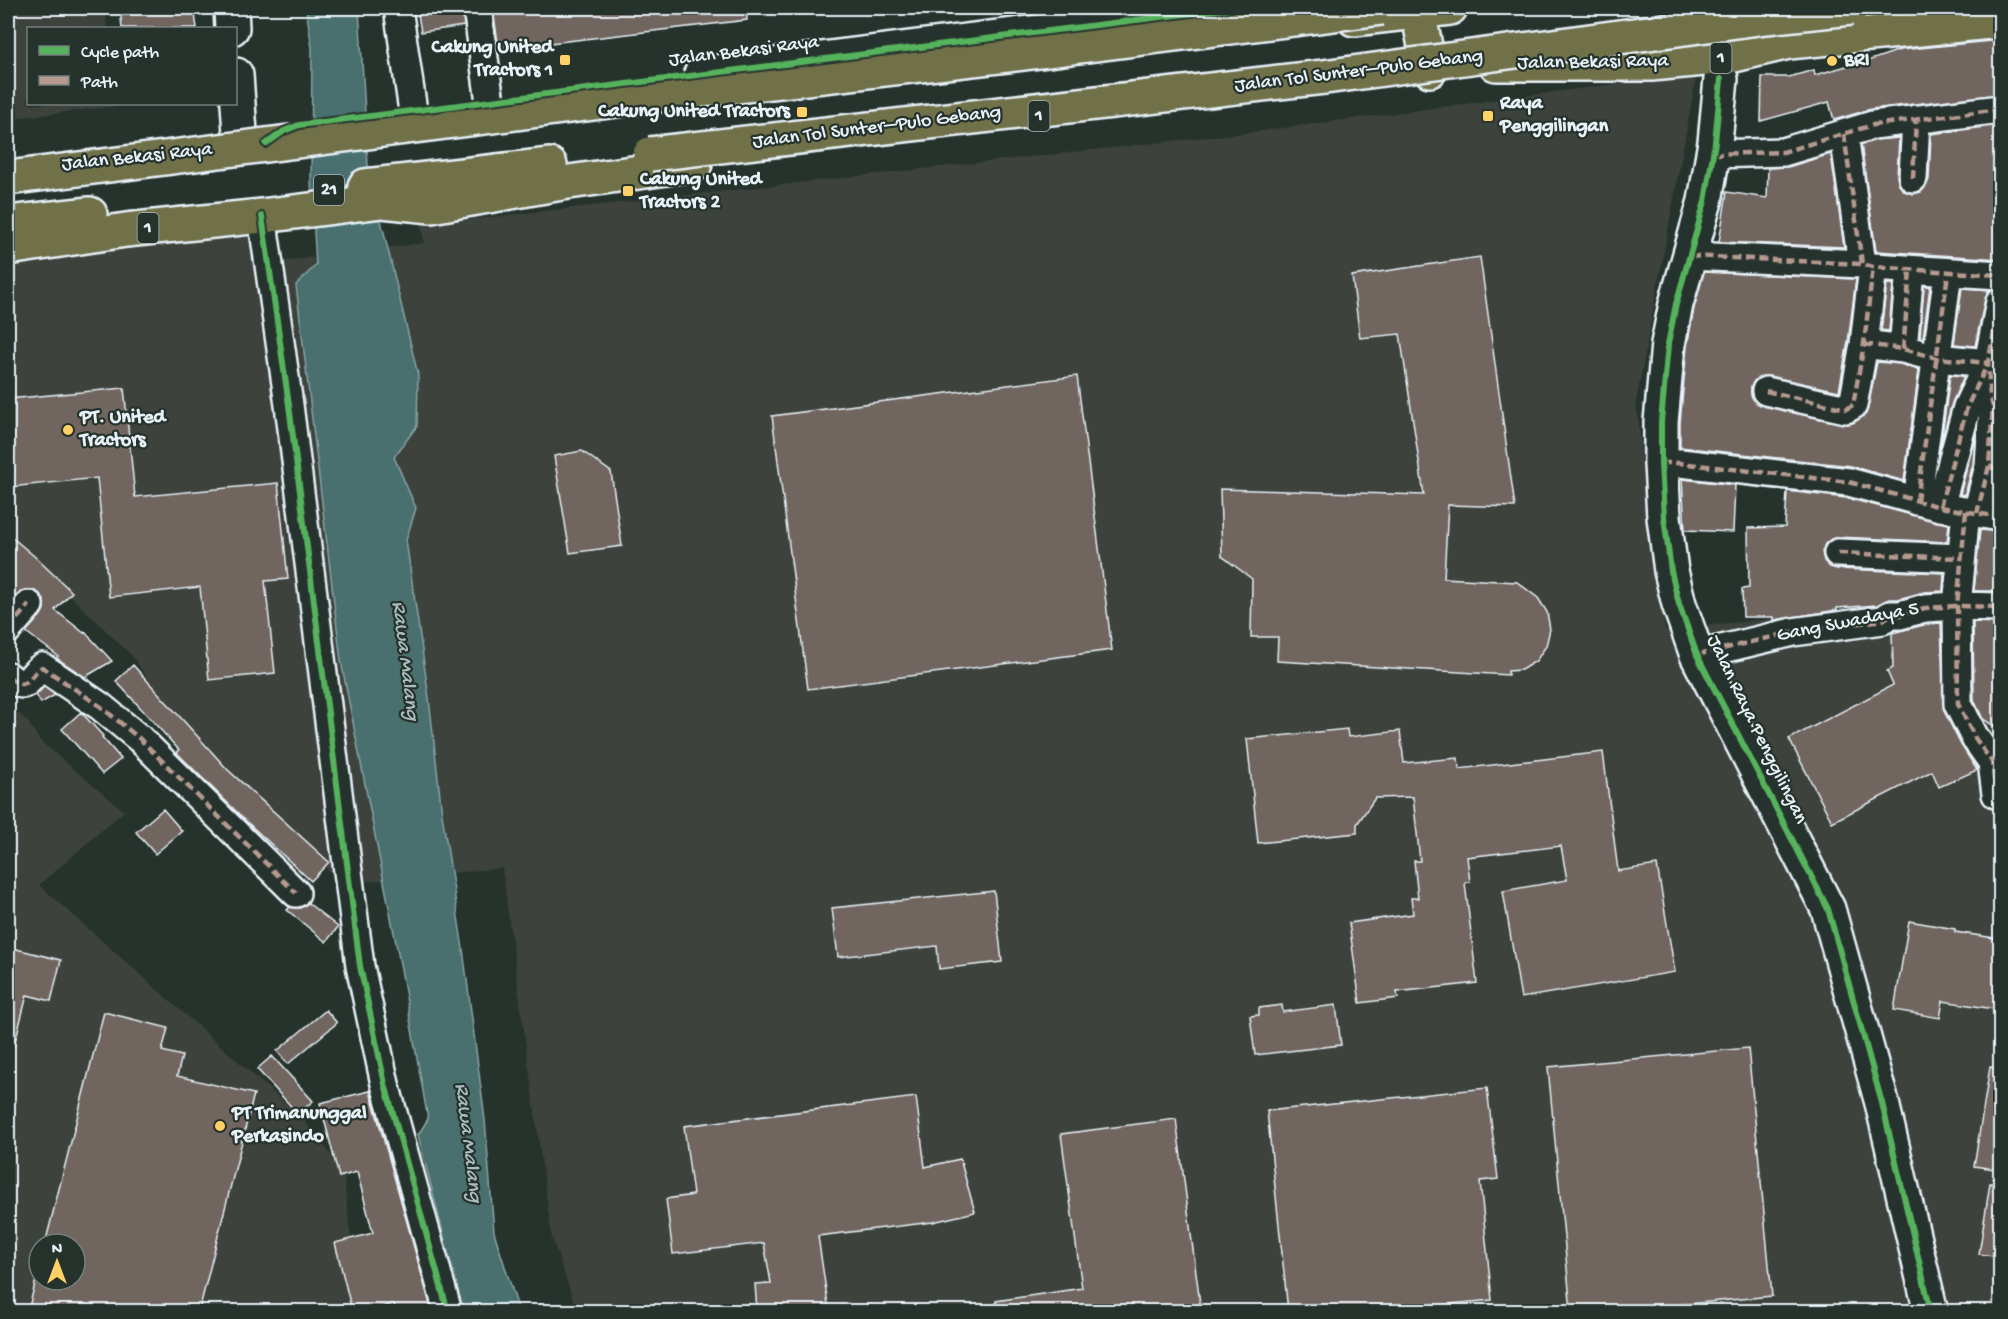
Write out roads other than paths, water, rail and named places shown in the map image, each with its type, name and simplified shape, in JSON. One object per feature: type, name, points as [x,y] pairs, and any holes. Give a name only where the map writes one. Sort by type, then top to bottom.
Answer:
[{"type":"highway","name":"Jalan Bekasi Raya","points":[[8,172],[253,146],[300,132],[397,120],[1403,10],[1450,8]]},
{"type":"highway","points":[[650,154],[797,121],[875,109],[1372,55],[1720,8]]},
{"type":"highway","name":"Jalan Tol Sunter–Pulo Gebang","points":[[8,223],[305,193],[1401,68],[1766,17],[1851,8]]},
{"type":"highway","points":[[8,178],[633,98],[1403,10],[1431,70]]},
{"type":"highway","name":"Jalan Bekasi Raya","points":[[8,248],[126,230],[382,201],[431,206],[562,183],[1021,118],[1474,64],[1651,64],[1726,57],[1789,42],[1998,22]]},
{"type":"highway","points":[[1651,64],[1690,67],[1706,71],[1722,79],[1749,60],[1789,42]]},
{"type":"street","points":[[231,8],[232,27]]},
{"type":"street","points":[[397,120],[398,8]]},
{"type":"street","points":[[480,8],[478,15],[490,102]]},
{"type":"street","name":"Jalan Bekasi Raya","points":[[397,120],[490,102],[1232,8]]},
{"type":"street","points":[[237,79],[253,146]]},
{"type":"street","name":"Jalan Raya Penggilingan","points":[[1722,79],[1705,201],[1676,304],[1668,344],[1661,422],[1661,463],[1664,517],[1671,571],[1679,604],[1697,655],[1828,909],[1882,1103],[1931,1311]]},
{"type":"street","points":[[1713,154],[1783,152],[1873,125],[2001,109]]},
{"type":"street","points":[[1914,178],[1916,119]]},
{"type":"street","points":[[1767,391],[1846,409],[1854,405],[1864,344],[1868,266],[1844,134]]},
{"type":"street","points":[[275,214],[271,287],[289,405],[360,966],[385,1084],[448,1311]]},
{"type":"street","points":[[1690,256],[2001,275]]},
{"type":"street","points":[[1903,349],[1911,270]]},
{"type":"street","points":[[1948,273],[1938,358],[1960,510]]},
{"type":"street","points":[[2001,302],[1988,363],[1968,407],[1960,510],[1961,558],[1957,606],[1958,704],[1975,738],[1992,762],[1996,794],[2001,796]]},
{"type":"street","points":[[1864,344],[1903,349],[1938,358],[1988,363]]},
{"type":"street","points":[[1960,510],[1995,468],[1993,406],[1990,397],[1988,363]]},
{"type":"street","points":[[1661,463],[1680,463],[1849,482],[1960,510]]},
{"type":"street","points":[[1839,553],[1961,558]]},
{"type":"street","points":[[8,629],[29,605]]},
{"type":"street","name":"Gang Swadaya 5","points":[[1697,655],[1793,632],[1883,620],[1890,615],[1900,615],[1926,608],[2001,607]]},
{"type":"street","points":[[8,676],[15,683],[21,684],[28,682],[42,667],[100,706],[140,739],[296,893]]},
{"type":"water","name":"Rawa Malang","points":[[306,8],[359,8],[368,166],[418,375],[417,426],[394,457],[416,508],[406,540],[485,1120],[494,1232],[519,1311],[465,1311],[462,1307],[418,1135],[428,1119],[341,661],[296,285],[316,265],[311,181],[312,48]]},
{"type":"place","name":"Cakung United Tractors 1","points":[[565,60]]},
{"type":"place","name":"BRI","points":[[1832,61]]},
{"type":"place","name":"Cakung United Tractors","points":[[802,112]]},
{"type":"place","name":"Raya Penggilingan","points":[[1488,116]]},
{"type":"place","name":"Cakung United Tractors 2","points":[[628,191]]},
{"type":"place","name":"PT. United Tractors","points":[[68,430]]},
{"type":"place","name":"PT Trimanunggal Perkasindo","points":[[220,1126]]}]
